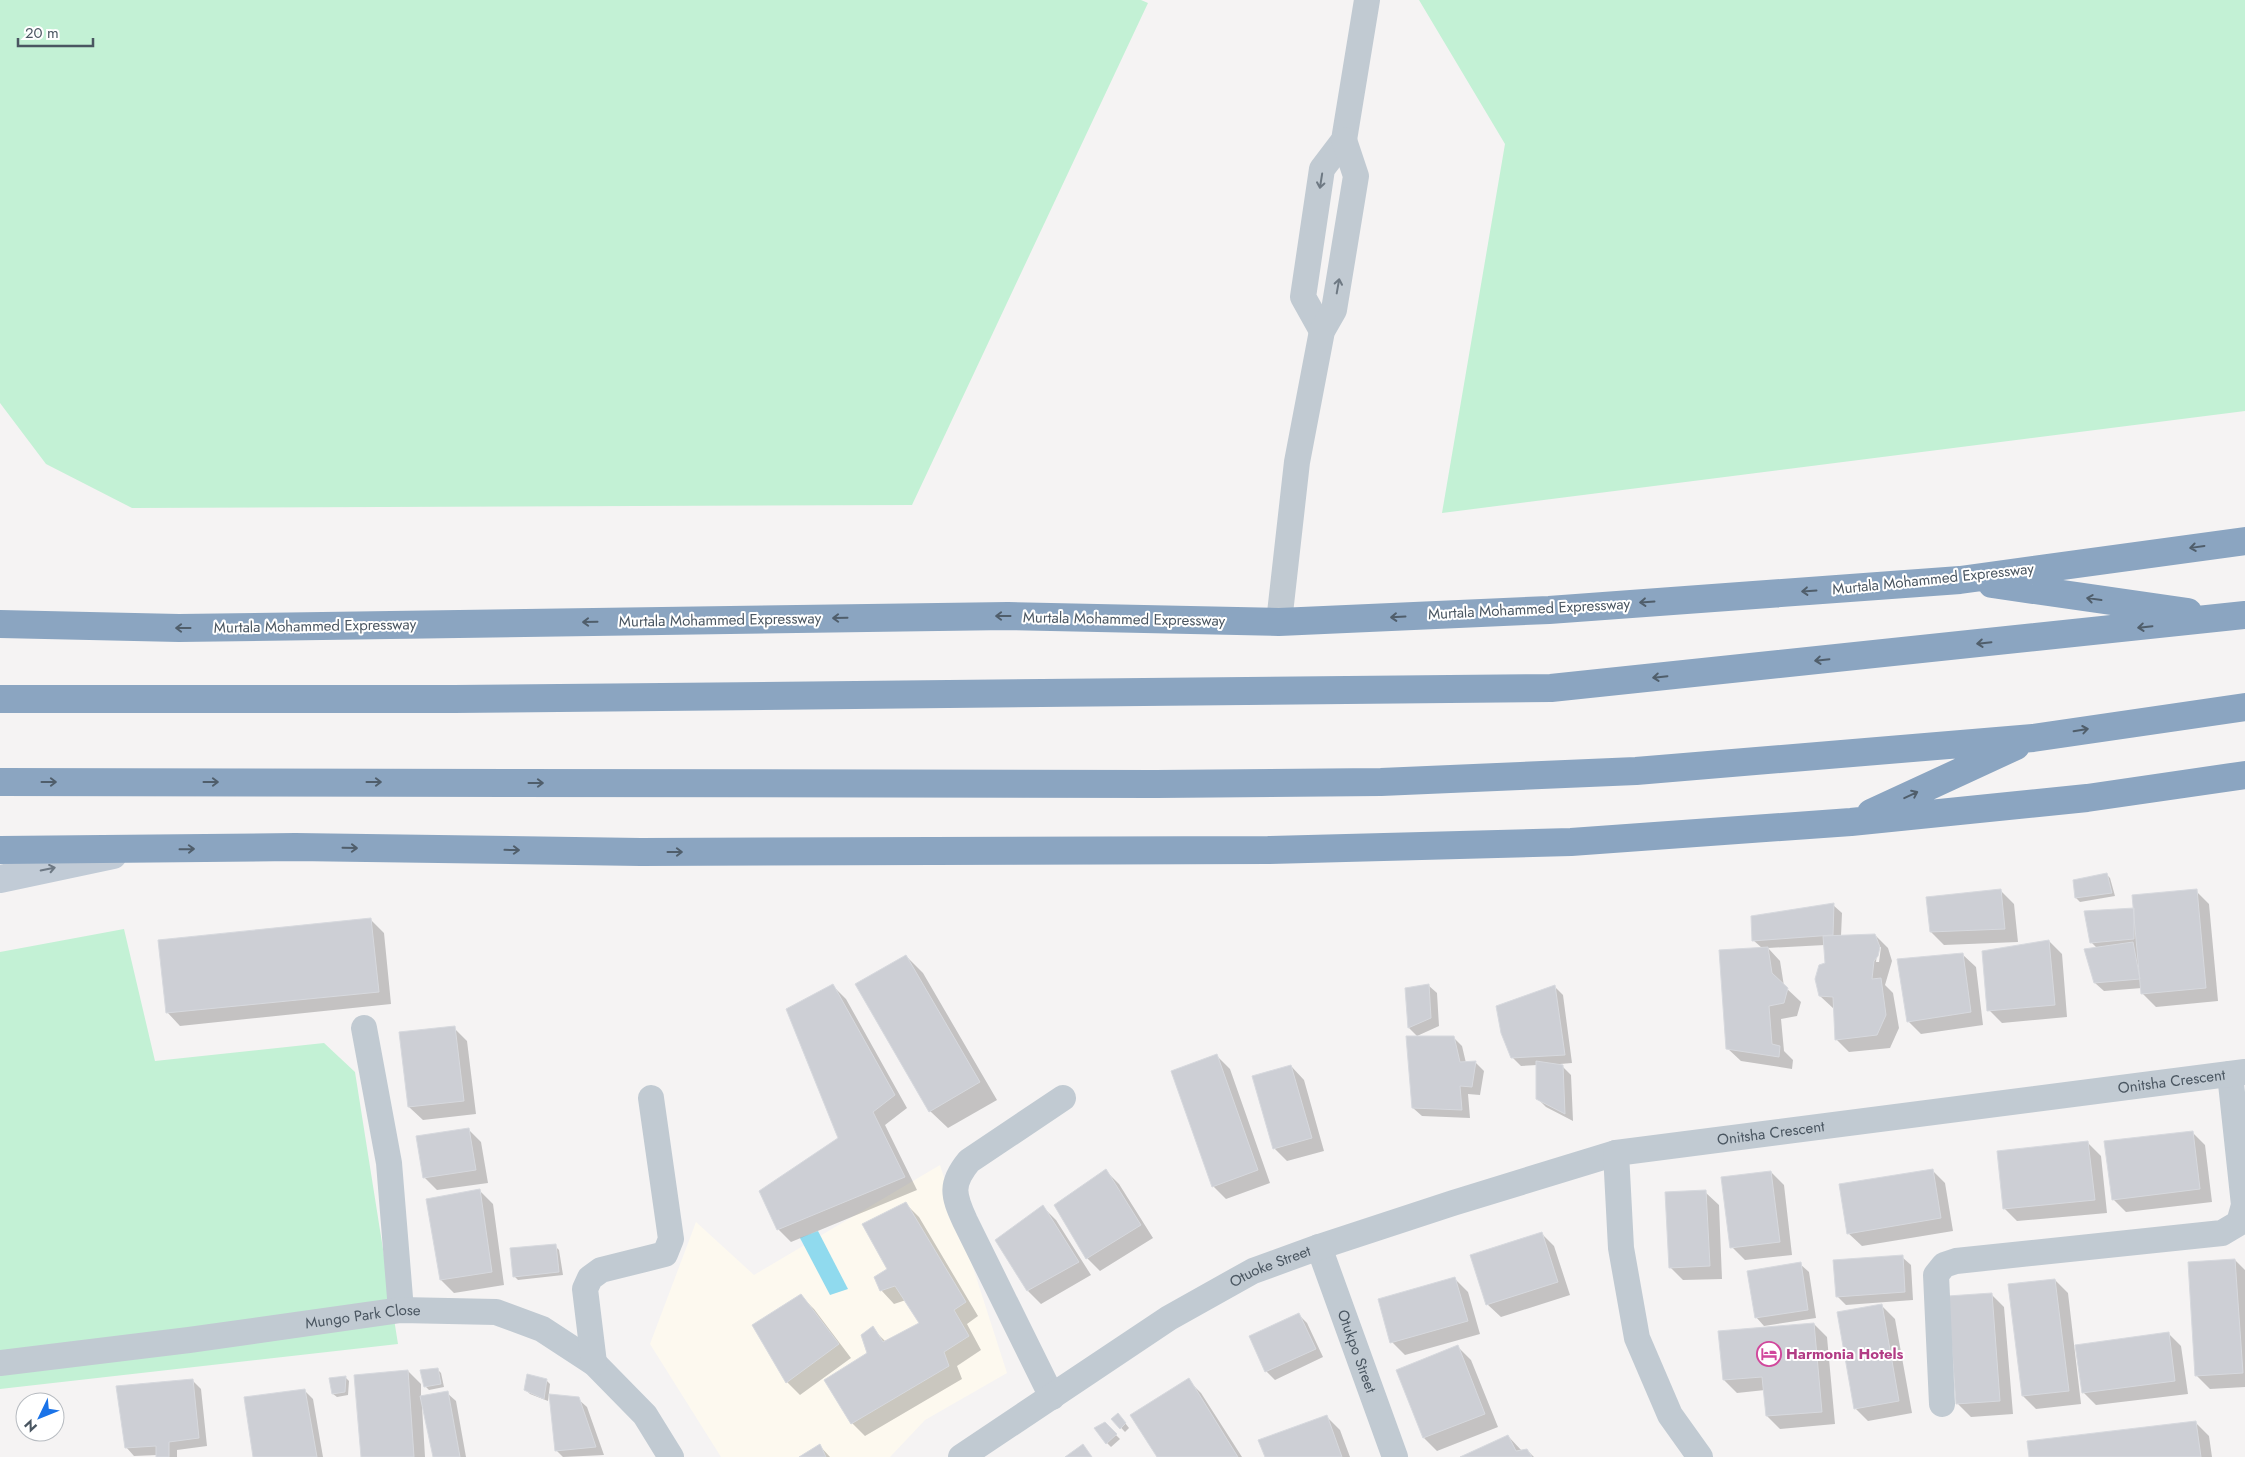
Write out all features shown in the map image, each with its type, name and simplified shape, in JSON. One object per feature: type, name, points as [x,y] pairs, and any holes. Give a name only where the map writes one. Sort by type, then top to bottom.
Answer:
[{"type":"highway","name":"Murtala Mohammed Expressway","points":[[0,624],[179,628],[1008,616],[1279,622],[1549,610],[1960,580],[2245,541]]},
{"type":"highway","points":[[1960,580],[2237,616]]},
{"type":"highway","points":[[0,699],[454,700],[1551,688],[2237,616]]},
{"type":"highway","points":[[0,782],[1146,784],[1381,782],[1636,772],[2033,738],[2245,707]]},
{"type":"highway","points":[[1851,822],[2033,738]]},
{"type":"highway","points":[[0,850],[295,847],[641,852],[1288,850],[1571,842],[1851,822],[2087,798],[2245,776]]},
{"type":"main road","points":[[0,879],[138,850]]},
{"type":"street","points":[[1279,622],[1297,462],[1322,331],[1334,310],[1356,176],[1344,140],[1367,0]]},
{"type":"street","points":[[1322,331],[1303,296],[1322,169],[1344,140]]},
{"type":"street","points":[[364,1028],[389,1163],[402,1310]]},
{"type":"street","points":[[1942,1404],[1936,1276],[1944,1265],[1956,1262],[2222,1234],[2239,1222],[2244,1205],[2238,1073]]},
{"type":"street","name":"Onitsha Crescent","points":[[1616,1153],[2238,1073]]},
{"type":"street","points":[[594,1363],[585,1289],[590,1278],[601,1270],[665,1254],[671,1239],[651,1098]]},
{"type":"street","points":[[1052,1397],[956,1203],[954,1186],[958,1175],[969,1161],[1063,1098]]},
{"type":"street","points":[[1616,1153],[1621,1248],[1637,1338],[1670,1415],[1700,1457]]},
{"type":"street","name":"Otuoke Street","points":[[961,1457],[1169,1318],[1253,1271],[1319,1247],[1616,1153]]},
{"type":"street","name":"Otukpo Street","points":[[1319,1247],[1395,1457]]},
{"type":"street","name":"Mungo Park Close","points":[[0,1363],[190,1340],[402,1310],[496,1312],[542,1329],[594,1363],[645,1415],[671,1457]]},
{"type":"shaded area","points":[[940,1165],[1007,1373],[925,1420],[890,1457],[721,1457],[650,1344],[696,1222],[754,1275]]},
{"type":"green space","points":[[0,0],[1141,0],[1148,3],[912,505],[132,508],[46,464],[0,403]]},
{"type":"green space","points":[[1419,0],[2245,0],[2245,411],[1442,513],[1505,144]]},
{"type":"green space","points":[[124,929],[155,1061],[324,1043],[355,1072],[398,1344],[0,1389],[0,952]]},
{"type":"water","points":[[818,1231],[848,1289],[830,1295],[800,1238]]},
{"type":"building","points":[[2107,873],[2112,893],[2075,898],[2073,880]]},
{"type":"building","points":[[2001,889],[2005,929],[1930,932],[1926,897]]},
{"type":"building","points":[[2197,889],[2206,988],[2141,994],[2132,895]]},
{"type":"building","points":[[1834,903],[1833,935],[1752,941],[1751,916]]},
{"type":"building","points":[[2134,908],[2134,939],[2090,943],[2084,911]]},
{"type":"building","points":[[371,918],[379,992],[166,1013],[158,940]]},
{"type":"building","points":[[1875,934],[1880,947],[1878,956],[1874,961],[1872,979],[1881,978],[1886,1015],[1877,1035],[1835,1040],[1833,997],[1819,996],[1815,979],[1819,965],[1825,963],[1823,936]]},
{"type":"building","points":[[2049,940],[2055,1005],[1987,1011],[1982,951]]},
{"type":"building","points":[[2133,942],[2140,979],[2094,983],[2084,949]]},
{"type":"building","points":[[1768,947],[1772,973],[1788,988],[1784,1003],[1769,1006],[1772,1044],[1780,1046],[1779,1057],[1726,1049],[1719,950]]},
{"type":"building","points":[[1963,953],[1971,1012],[1907,1022],[1897,959]]},
{"type":"building","points":[[906,955],[980,1082],[929,1112],[855,984]]},
{"type":"building","points":[[833,984],[895,1095],[873,1112],[905,1177],[777,1230],[759,1191],[838,1138],[786,1009]]},
{"type":"building","points":[[1429,984],[1431,1018],[1408,1028],[1405,988]]},
{"type":"building","points":[[1555,985],[1565,1055],[1511,1058],[1501,1033],[1496,1006]]},
{"type":"building","points":[[455,1026],[464,1101],[408,1107],[399,1032]]},
{"type":"building","points":[[1406,1036],[1454,1036],[1460,1062],[1476,1061],[1472,1087],[1460,1086],[1462,1110],[1412,1108]]},
{"type":"building","points":[[1217,1054],[1258,1170],[1212,1187],[1171,1071]]},
{"type":"building","points":[[1536,1061],[1563,1065],[1565,1114],[1536,1099]]},
{"type":"building","points":[[1291,1065],[1312,1138],[1273,1149],[1252,1076]]},
{"type":"building","points":[[469,1128],[476,1170],[423,1178],[416,1136]]},
{"type":"building","points":[[2193,1131],[2200,1189],[2112,1200],[2104,1141]]},
{"type":"building","points":[[2088,1141],[2095,1200],[2003,1209],[1997,1151]]},
{"type":"building","points":[[1106,1169],[1141,1225],[1086,1259],[1054,1205]]},
{"type":"building","points":[[1933,1169],[1941,1218],[1847,1234],[1839,1184]]},
{"type":"building","points":[[1771,1171],[1780,1242],[1730,1248],[1721,1177]]},
{"type":"building","points":[[480,1189],[492,1272],[440,1280],[426,1199]]},
{"type":"building","points":[[1706,1190],[1710,1266],[1669,1268],[1665,1192]]},
{"type":"building","points":[[906,1202],[966,1302],[954,1310],[969,1336],[944,1352],[949,1366],[851,1424],[824,1380],[867,1353],[861,1335],[873,1326],[883,1342],[919,1323],[895,1286],[880,1291],[874,1277],[887,1269],[862,1224]]},
{"type":"building","points":[[1043,1205],[1079,1262],[1027,1291],[995,1240]]},
{"type":"building","points":[[1542,1232],[1558,1282],[1486,1305],[1470,1255]]},
{"type":"building","points":[[556,1244],[559,1272],[513,1277],[510,1248]]},
{"type":"building","points":[[1903,1255],[1905,1292],[1836,1297],[1833,1260]]},
{"type":"building","points":[[2235,1259],[2243,1373],[2195,1376],[2188,1262]]},
{"type":"building","points":[[1801,1262],[1808,1310],[1755,1318],[1747,1271]]},
{"type":"building","points":[[1455,1277],[1468,1321],[1390,1343],[1378,1299]]},
{"type":"building","points":[[2055,1279],[2069,1391],[2022,1396],[2008,1284]]},
{"type":"building","points":[[1992,1293],[2000,1401],[1956,1404],[1948,1296]]},
{"type":"building","points":[[801,1294],[839,1344],[786,1383],[752,1325]]},
{"type":"building","points":[[1882,1304],[1899,1401],[1854,1409],[1837,1312]]},
{"type":"building","points":[[1299,1313],[1316,1349],[1265,1372],[1249,1336]]},
{"type":"building","name":"Harmonia Hotels","points":[[1814,1323],[1822,1412],[1766,1416],[1762,1377],[1723,1380],[1718,1331]]},
{"type":"building","points":[[2169,1332],[2175,1381],[2082,1393],[2075,1345]]},
{"type":"building","points":[[1458,1345],[1485,1414],[1423,1438],[1396,1370]]},
{"type":"building","points":[[438,1368],[441,1384],[424,1387],[420,1370]]},
{"type":"building","points":[[408,1370],[414,1457],[361,1457],[354,1375]]},
{"type":"building","points":[[527,1374],[547,1379],[544,1399],[524,1390]]},
{"type":"building","points":[[346,1376],[345,1392],[332,1394],[329,1378]]},
{"type":"building","points":[[1189,1378],[1238,1457],[1157,1457],[1130,1415]]},
{"type":"building","points":[[193,1379],[199,1438],[169,1442],[169,1457],[156,1457],[156,1446],[125,1448],[116,1386]]},
{"type":"building","points":[[305,1389],[317,1457],[253,1457],[244,1397]]},
{"type":"building","points":[[448,1391],[460,1457],[433,1457],[420,1396]]},
{"type":"building","points":[[549,1394],[579,1397],[596,1447],[555,1451]]},
{"type":"building","points":[[1118,1413],[1126,1423],[1120,1429],[1111,1419]]},
{"type":"building","points":[[1327,1415],[1342,1457],[1265,1457],[1258,1440]]},
{"type":"building","points":[[2196,1421],[2201,1457],[2029,1457],[2027,1441]]},
{"type":"building","points":[[1105,1422],[1117,1434],[1106,1444],[1094,1428]]},
{"type":"building","points":[[1508,1435],[1516,1451],[1527,1449],[1532,1457],[1460,1457]]},
{"type":"building","points":[[820,1444],[826,1457],[799,1457]]},
{"type":"building","points":[[1083,1444],[1092,1457],[1065,1457]]},
{"type":"place","name":"Harmonia Hotels","points":[[1769,1354]]}]
